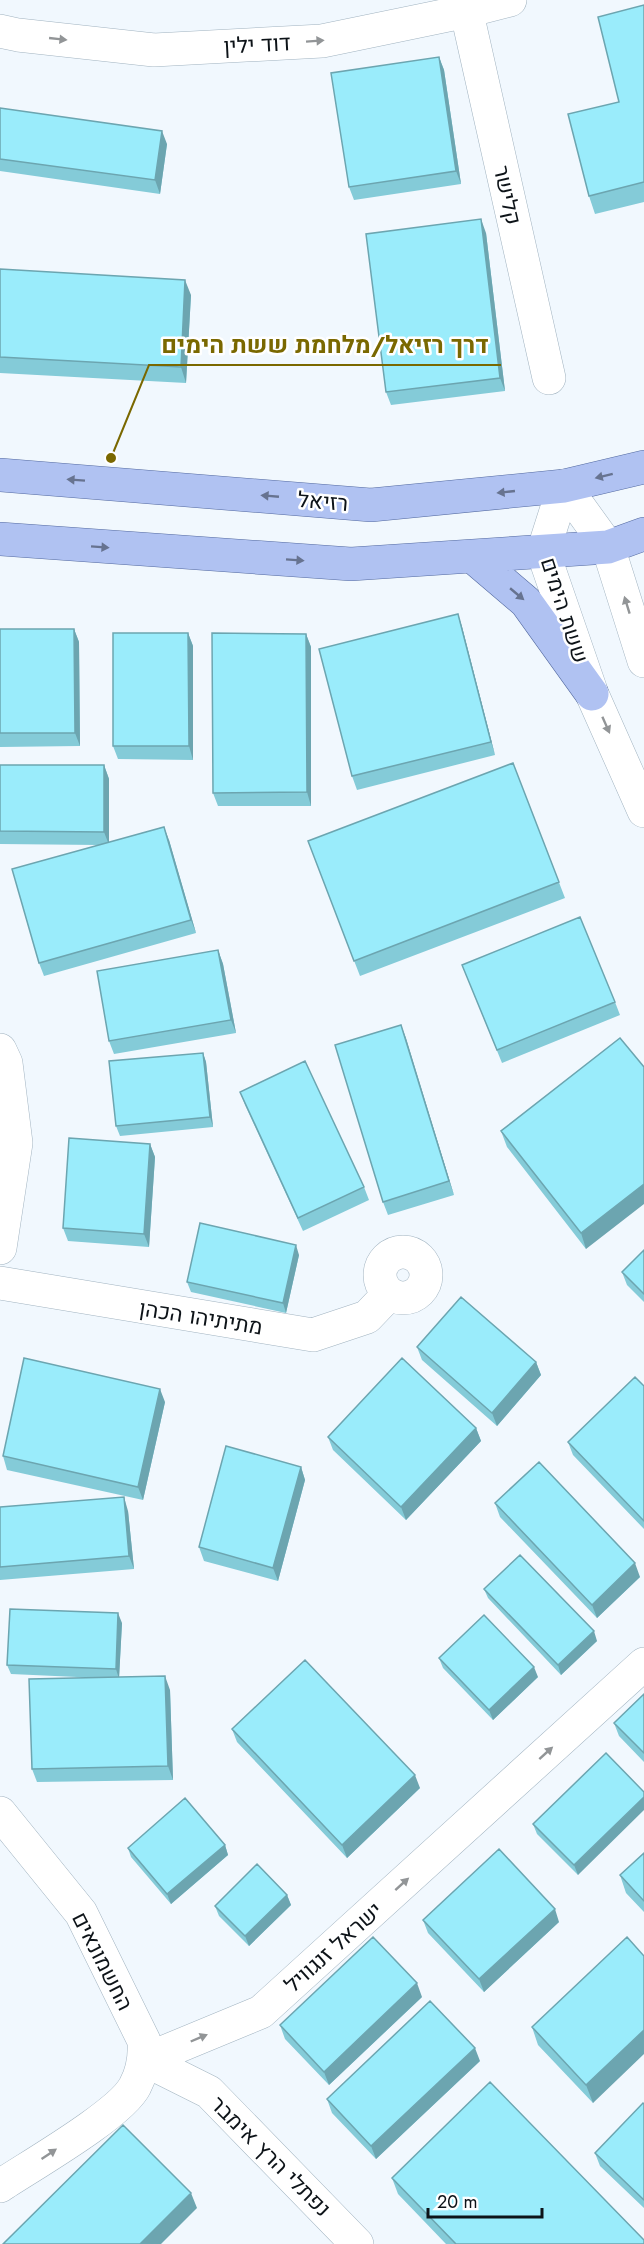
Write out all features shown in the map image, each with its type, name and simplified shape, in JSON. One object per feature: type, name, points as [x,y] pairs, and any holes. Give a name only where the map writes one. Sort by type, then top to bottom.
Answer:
[{"type":"main road","name":"רזיאל","points":[[0,475],[371,505],[564,486],[644,467]]},
{"type":"main road","points":[[0,539],[351,564],[608,547],[644,534]]},
{"type":"main road","points":[[472,556],[526,602],[592,694]]},
{"type":"street","name":"דוד ילין","points":[[0,31],[154,50],[322,41],[466,6],[510,0]]},
{"type":"street","name":"קלישר","points":[[466,6],[549,378]]},
{"type":"street","points":[[564,486],[608,547],[644,661]]},
{"type":"street","name":"ששת הימים","points":[[564,486],[543,552],[592,694],[644,811]]},
{"type":"street","points":[[0,1050],[6,1063],[16,1143],[0,1248]]},
{"type":"street","name":"מתיתיהו הכהן","points":[[0,1283],[313,1335],[367,1317],[390,1294]]},
{"type":"street","name":"ישראל זנגוויל","points":[[145,2060],[261,2012],[644,1664]]},
{"type":"street","name":"החשמונאים","points":[[0,1813],[81,1913],[144,2041],[145,2060]]},
{"type":"street","points":[[0,2186],[110,2113],[134,2088],[145,2060]]},
{"type":"street","name":"נפתלי הרץ אימבר","points":[[145,2060],[209,2092],[357,2244]]},
{"type":"building","points":[[644,5],[644,182],[589,196],[568,114],[619,102],[598,17]]},
{"type":"building","points":[[439,57],[456,171],[349,187],[331,73]]},
{"type":"building","points":[[0,108],[162,131],[155,180],[0,159]]},
{"type":"building","points":[[481,219],[500,378],[386,392],[366,234]]},
{"type":"building","points":[[0,269],[185,280],[181,367],[0,357]]},
{"type":"building","points":[[458,614],[491,742],[352,776],[319,649]]},
{"type":"building","points":[[0,629],[74,629],[75,733],[0,733]]},
{"type":"building","points":[[113,633],[188,633],[189,746],[113,746]]},
{"type":"building","points":[[212,633],[306,634],[307,792],[213,793]]},
{"type":"building","points":[[513,763],[559,882],[354,961],[308,841]]},
{"type":"building","points":[[0,765],[104,765],[104,832],[0,831]]},
{"type":"building","points":[[164,827],[191,920],[39,963],[12,869]]},
{"type":"building","points":[[580,917],[615,1002],[497,1050],[462,965]]},
{"type":"building","points":[[218,950],[231,1020],[109,1041],[97,971]]},
{"type":"building","points":[[401,1025],[449,1181],[383,1202],[335,1045]]},
{"type":"building","points":[[620,1038],[644,1067],[644,1184],[581,1233],[501,1131]]},
{"type":"building","points":[[203,1053],[210,1117],[116,1126],[109,1061]]},
{"type":"building","points":[[305,1061],[364,1187],[298,1218],[240,1092]]},
{"type":"building","points":[[69,1138],[150,1144],[144,1234],[63,1228]]},
{"type":"building","points":[[200,1223],[296,1245],[283,1303],[187,1282]]},
{"type":"building","points":[[644,1250],[644,1294],[622,1272]]},
{"type":"building","points":[[461,1297],[536,1362],[492,1413],[417,1347]]},
{"type":"building","points":[[24,1358],[160,1389],[138,1487],[3,1456]]},
{"type":"building","points":[[402,1358],[476,1428],[401,1507],[328,1437]]},
{"type":"building","points":[[635,1377],[644,1386],[644,1521],[568,1442]]},
{"type":"building","points":[[226,1446],[301,1467],[273,1568],[199,1547]]},
{"type":"building","points":[[539,1462],[635,1563],[592,1605],[495,1503]]},
{"type":"building","points":[[124,1497],[129,1556],[0,1567],[0,1507]]},
{"type":"building","points":[[520,1555],[594,1631],[558,1665],[484,1589]]},
{"type":"building","points":[[10,1609],[118,1613],[116,1669],[7,1665]]},
{"type":"building","points":[[484,1615],[534,1667],[489,1710],[439,1658]]},
{"type":"building","points":[[305,1660],[415,1775],[342,1845],[232,1729]]},
{"type":"building","points":[[165,1676],[168,1766],[32,1769],[29,1679]]},
{"type":"building","points":[[644,1694],[644,1753],[614,1723]]},
{"type":"building","points":[[606,1753],[644,1792],[644,1797],[574,1865],[533,1824]]},
{"type":"building","points":[[185,1798],[225,1845],[167,1894],[128,1848]]},
{"type":"building","points":[[499,1849],[555,1909],[479,1979],[423,1920]]},
{"type":"building","points":[[644,1853],[644,1901],[620,1875]]},
{"type":"building","points":[[257,1864],[287,1895],[245,1936],[215,1906]]},
{"type":"building","points":[[373,1937],[417,1983],[324,2072],[280,2025]]},
{"type":"building","points":[[627,1937],[644,1956],[644,2030],[586,2085],[532,2027]]},
{"type":"building","points":[[430,2001],[475,2048],[371,2146],[327,2099]]},
{"type":"building","points":[[490,2082],[644,2240],[644,2244],[456,2244],[392,2178]]},
{"type":"building","points":[[644,2104],[644,2200],[595,2153]]},
{"type":"building","points":[[123,2125],[191,2193],[140,2244],[3,2244]]},
{"type":"place","name":"דרך רזיאל/מלחמת ששת הימים","points":[[111,458]]}]
